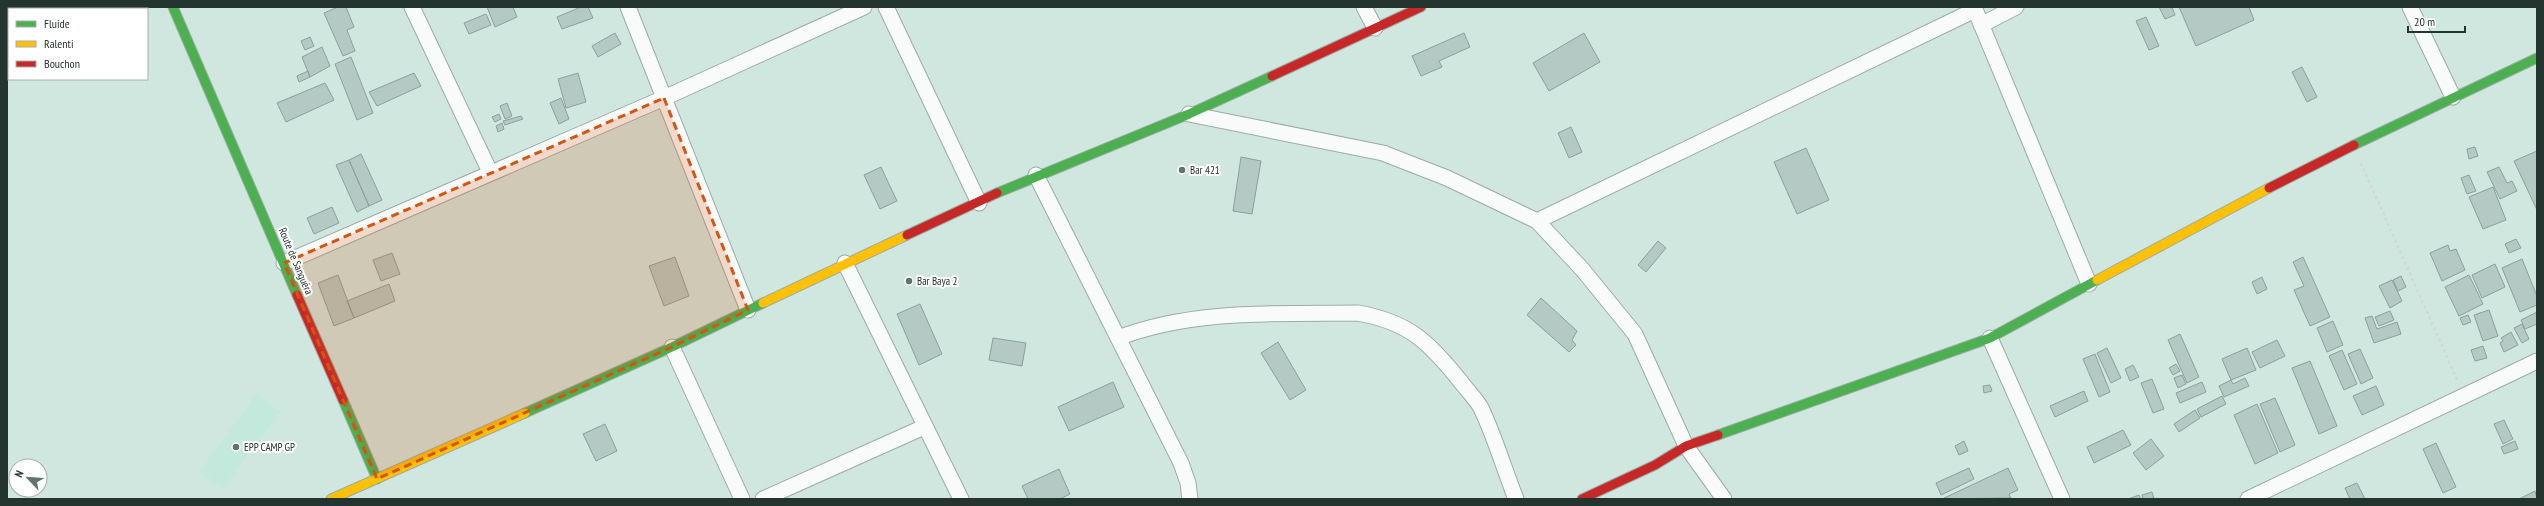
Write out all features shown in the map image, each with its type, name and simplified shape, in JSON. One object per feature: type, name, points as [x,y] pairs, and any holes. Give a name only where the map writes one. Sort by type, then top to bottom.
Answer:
[{"type":"street","name":"Route de Sanguéra","points":[[173,7],[377,479]]},
{"type":"street","points":[[412,7],[490,172]]},
{"type":"street","points":[[628,7],[748,310]]},
{"type":"street","points":[[284,262],[664,98],[864,7]]},
{"type":"street","points":[[886,7],[978,203]]},
{"type":"street","points":[[1364,7],[1375,28]]},
{"type":"street","points":[[331,499],[672,347],[845,263],[1036,175],[1189,114],[1421,7]]},
{"type":"street","points":[[1982,25],[2016,7]]},
{"type":"street","points":[[2410,7],[2453,97]]},
{"type":"street","points":[[1537,221],[1975,8],[2089,284]]},
{"type":"street","points":[[1582,499],[1655,465],[1686,446],[1990,338],[2219,213],[2353,145],[2537,58]]},
{"type":"street","points":[[1189,114],[1383,153],[1447,178],[1537,221],[1582,269],[1635,334],[1686,446],[1724,499]]},
{"type":"street","points":[[1036,175],[1181,463],[1188,483],[1190,499]]},
{"type":"street","points":[[845,263],[960,499]]},
{"type":"street","points":[[1118,338],[1167,322],[1210,318],[1358,313],[1381,317],[1405,327],[1424,340],[1445,362],[1480,407],[1516,499]]},
{"type":"street","points":[[1990,338],[2062,499]]},
{"type":"street","points":[[672,347],[742,499]]},
{"type":"street","points":[[2248,499],[2537,361]]},
{"type":"street","points":[[763,499],[924,427]]},
{"type":"path","points":[[2353,145],[2464,395]]},
{"type":"highlighted area","points":[[664,98],[748,310],[672,347],[377,479],[284,263]]},
{"type":"shaded area","name":"EPP CAMP GP","points":[[257,394],[281,412],[223,489],[199,472]]},
{"type":"building","points":[[338,7],[346,7],[354,27],[347,30],[355,51],[343,56],[324,13]]},
{"type":"building","points":[[487,7],[513,7],[517,17],[495,27]]},
{"type":"building","points":[[581,7],[588,7],[593,18],[562,29],[557,17]]},
{"type":"building","points":[[2159,7],[2172,7],[2175,15],[2165,19]]},
{"type":"building","points":[[2179,7],[2249,7],[2254,20],[2196,46]]},
{"type":"building","points":[[486,14],[491,25],[469,34],[464,23]]},
{"type":"building","points":[[2146,17],[2159,46],[2149,50],[2136,21]]},
{"type":"building","points":[[615,33],[621,44],[598,57],[592,46]]},
{"type":"building","points":[[1464,33],[1470,47],[1439,61],[1442,67],[1421,76],[1412,56]]},
{"type":"building","points":[[1584,33],[1600,62],[1549,91],[1533,63]]},
{"type":"building","points":[[310,37],[314,46],[305,50],[301,41]]},
{"type":"building","points":[[322,47],[330,66],[310,77],[302,57]]},
{"type":"building","points":[[351,57],[373,113],[357,120],[335,64]]},
{"type":"building","points":[[2302,67],[2317,97],[2307,102],[2292,72]]},
{"type":"building","points":[[308,71],[310,77],[299,82],[297,76]]},
{"type":"building","points":[[414,73],[421,86],[377,106],[369,92]]},
{"type":"building","points":[[578,73],[586,102],[566,108],[558,79]]},
{"type":"building","points":[[325,83],[334,100],[286,122],[277,103]]},
{"type":"building","points":[[561,98],[569,119],[559,124],[550,103]]},
{"type":"building","points":[[507,103],[512,116],[505,119],[500,106]]},
{"type":"building","points":[[499,114],[501,119],[495,122],[492,117]]},
{"type":"building","points":[[521,116],[523,119],[505,125],[503,121]]},
{"type":"building","points":[[502,123],[504,129],[498,132],[496,126]]},
{"type":"building","points":[[1571,127],[1582,152],[1569,158],[1558,133]]},
{"type":"building","points":[[2475,147],[2478,156],[2469,159],[2467,149]]},
{"type":"building","points":[[1806,148],[1829,200],[1797,214],[1774,162]]},
{"type":"building","points":[[2537,151],[2537,210],[2514,161]]},
{"type":"building","points":[[361,154],[382,200],[369,206],[349,160]]},
{"type":"building","points":[[1241,157],[1261,161],[1252,214],[1233,211]]},
{"type":"building","points":[[349,160],[369,206],[357,212],[336,165]]},
{"type":"building","points":[[881,167],[897,201],[880,209],[864,175]]},
{"type":"building","points":[[2499,167],[2507,183],[2512,181],[2517,191],[2500,199],[2487,172]]},
{"type":"building","points":[[2469,175],[2476,191],[2467,194],[2461,178]]},
{"type":"building","points":[[2493,187],[2506,220],[2483,229],[2469,197]]},
{"type":"building","points":[[332,207],[339,223],[314,234],[307,218]]},
{"type":"building","points":[[2516,239],[2521,248],[2509,253],[2505,244]]},
{"type":"building","points":[[1658,241],[1666,248],[1646,272],[1638,265]]},
{"type":"building","points":[[2448,245],[2450,251],[2456,249],[2465,270],[2442,281],[2430,253]]},
{"type":"building","points":[[392,253],[400,274],[381,281],[373,260]]},
{"type":"building","points":[[675,257],[689,296],[664,306],[649,266]]},
{"type":"building","points":[[2303,257],[2330,317],[2310,326],[2294,290],[2304,286],[2293,262]]},
{"type":"building","points":[[2522,259],[2537,296],[2537,305],[2520,312],[2502,268]]},
{"type":"building","points":[[2495,264],[2505,287],[2482,298],[2472,275]]},
{"type":"building","points":[[338,275],[354,318],[334,326],[318,283]]},
{"type":"building","points":[[2469,275],[2483,304],[2459,316],[2445,287]]},
{"type":"building","points":[[2401,276],[2406,287],[2398,291],[2393,280]]},
{"type":"building","points":[[2262,277],[2267,289],[2257,294],[2252,282]]},
{"type":"building","points":[[2392,280],[2402,301],[2390,308],[2379,286]]},
{"type":"building","points":[[389,284],[395,301],[354,318],[347,301]]},
{"type":"building","points":[[1541,298],[1577,331],[1572,340],[1576,345],[1569,352],[1527,315]]},
{"type":"building","points":[[920,304],[942,354],[919,365],[897,314]]},
{"type":"building","points":[[2489,310],[2498,336],[2483,341],[2474,315]]},
{"type":"building","points":[[2390,311],[2394,320],[2379,326],[2375,317]]},
{"type":"building","points":[[2537,312],[2537,324],[2525,329],[2521,320]]},
{"type":"building","points":[[2468,315],[2471,322],[2463,325],[2460,318]]},
{"type":"building","points":[[2372,316],[2377,329],[2397,322],[2401,334],[2374,343],[2365,318]]},
{"type":"building","points":[[2333,321],[2343,345],[2327,352],[2317,328]]},
{"type":"building","points":[[2522,324],[2529,339],[2522,343],[2514,328]]},
{"type":"building","points":[[2511,332],[2518,345],[2504,352],[2500,343],[2503,341],[2501,338]]},
{"type":"building","points":[[2180,334],[2199,377],[2187,383],[2168,340]]},
{"type":"building","points":[[993,338],[1026,343],[1022,366],[989,360]]},
{"type":"building","points":[[2277,340],[2285,356],[2260,368],[2252,352]]},
{"type":"building","points":[[1278,342],[1306,390],[1290,400],[1261,353]]},
{"type":"building","points":[[2483,346],[2487,358],[2475,361],[2471,350]]},
{"type":"building","points":[[2107,348],[2121,378],[2111,383],[2097,353]]},
{"type":"building","points":[[2247,348],[2256,370],[2231,380],[2222,359]]},
{"type":"building","points":[[2360,349],[2373,378],[2361,384],[2348,354]]},
{"type":"building","points":[[2342,350],[2357,384],[2344,390],[2329,356]]},
{"type":"building","points":[[2095,354],[2110,392],[2099,397],[2083,359]]},
{"type":"building","points":[[2310,361],[2337,426],[2319,434],[2292,368]]},
{"type":"building","points":[[2176,364],[2180,371],[2173,375],[2169,368]]},
{"type":"building","points":[[2133,365],[2139,377],[2130,381],[2125,369]]},
{"type":"building","points":[[2182,375],[2186,384],[2178,388],[2174,378]]},
{"type":"building","points":[[2245,378],[2249,386],[2224,397],[2219,386],[2231,380],[2233,384]]},
{"type":"building","points":[[2152,379],[2164,409],[2153,413],[2141,383]]},
{"type":"building","points":[[1113,382],[1124,407],[1069,431],[1058,407]]},
{"type":"building","points":[[2202,382],[2206,392],[2180,403],[2176,393]]},
{"type":"building","points":[[1990,385],[1992,391],[1984,393],[1983,386]]},
{"type":"building","points":[[2376,386],[2384,405],[2362,415],[2353,396]]},
{"type":"building","points":[[2084,391],[2088,401],[2055,417],[2050,406]]},
{"type":"building","points":[[2222,396],[2226,404],[2201,417],[2197,409]]},
{"type":"building","points":[[2275,398],[2295,445],[2280,452],[2260,404]]},
{"type":"building","points":[[2257,404],[2278,453],[2255,464],[2234,415]]},
{"type":"building","points":[[2195,410],[2200,418],[2179,432],[2174,424]]},
{"type":"building","points":[[2504,420],[2513,439],[2503,444],[2494,424]]},
{"type":"building","points":[[605,424],[617,451],[596,461],[583,434]]},
{"type":"building","points":[[2123,430],[2131,445],[2094,463],[2087,447]]},
{"type":"building","points":[[2151,439],[2164,456],[2146,470],[2133,453]]},
{"type":"building","points":[[1964,441],[1968,451],[1959,455],[1955,446]]},
{"type":"building","points":[[2515,441],[2518,449],[2504,454],[2501,447]]},
{"type":"building","points":[[2436,443],[2456,487],[2443,493],[2423,449]]},
{"type":"building","points":[[1969,468],[1974,479],[1941,495],[1936,483]]},
{"type":"building","points":[[2008,468],[2018,490],[2009,494],[2011,498],[1942,499]]},
{"type":"building","points":[[1059,469],[1070,494],[1060,499],[1028,499],[1022,486]]},
{"type":"building","points":[[2357,483],[2365,499],[2350,499],[2345,488]]},
{"type":"building","points":[[2535,491],[2537,499],[2519,499]]},
{"type":"building","points":[[2152,492],[2154,499],[2143,499],[2142,495]]},
{"type":"building","points":[[2139,495],[2141,499],[2128,499]]},
{"type":"traffic: fast","points":[[173,7],[297,295]]},
{"type":"traffic: fast","points":[[2354,145],[2537,58]]},
{"type":"traffic: fast","points":[[997,193],[1189,114],[1272,76]]},
{"type":"traffic: fast","points":[[1718,435],[1990,338],[2097,280]]},
{"type":"traffic: fast","points":[[525,413],[672,347],[763,303]]},
{"type":"traffic: fast","points":[[343,400],[377,479]]},
{"type":"traffic: slow","points":[[2097,280],[2269,188]]},
{"type":"traffic: slow","points":[[763,303],[907,235]]},
{"type":"traffic: slow","points":[[331,499],[525,413]]},
{"type":"traffic: jam","points":[[1272,76],[1421,7]]},
{"type":"traffic: jam","points":[[2269,188],[2354,145]]},
{"type":"traffic: jam","points":[[907,235],[997,193]]},
{"type":"traffic: jam","points":[[297,295],[343,400]]},
{"type":"traffic: jam","points":[[1582,499],[1655,465],[1686,446],[1718,435]]},
{"type":"place","name":"Bar 421","points":[[1182,170]]},
{"type":"place","name":"Bar Baya 2","points":[[909,281]]},
{"type":"place","name":"EPP CAMP GP","points":[[236,447]]}]
